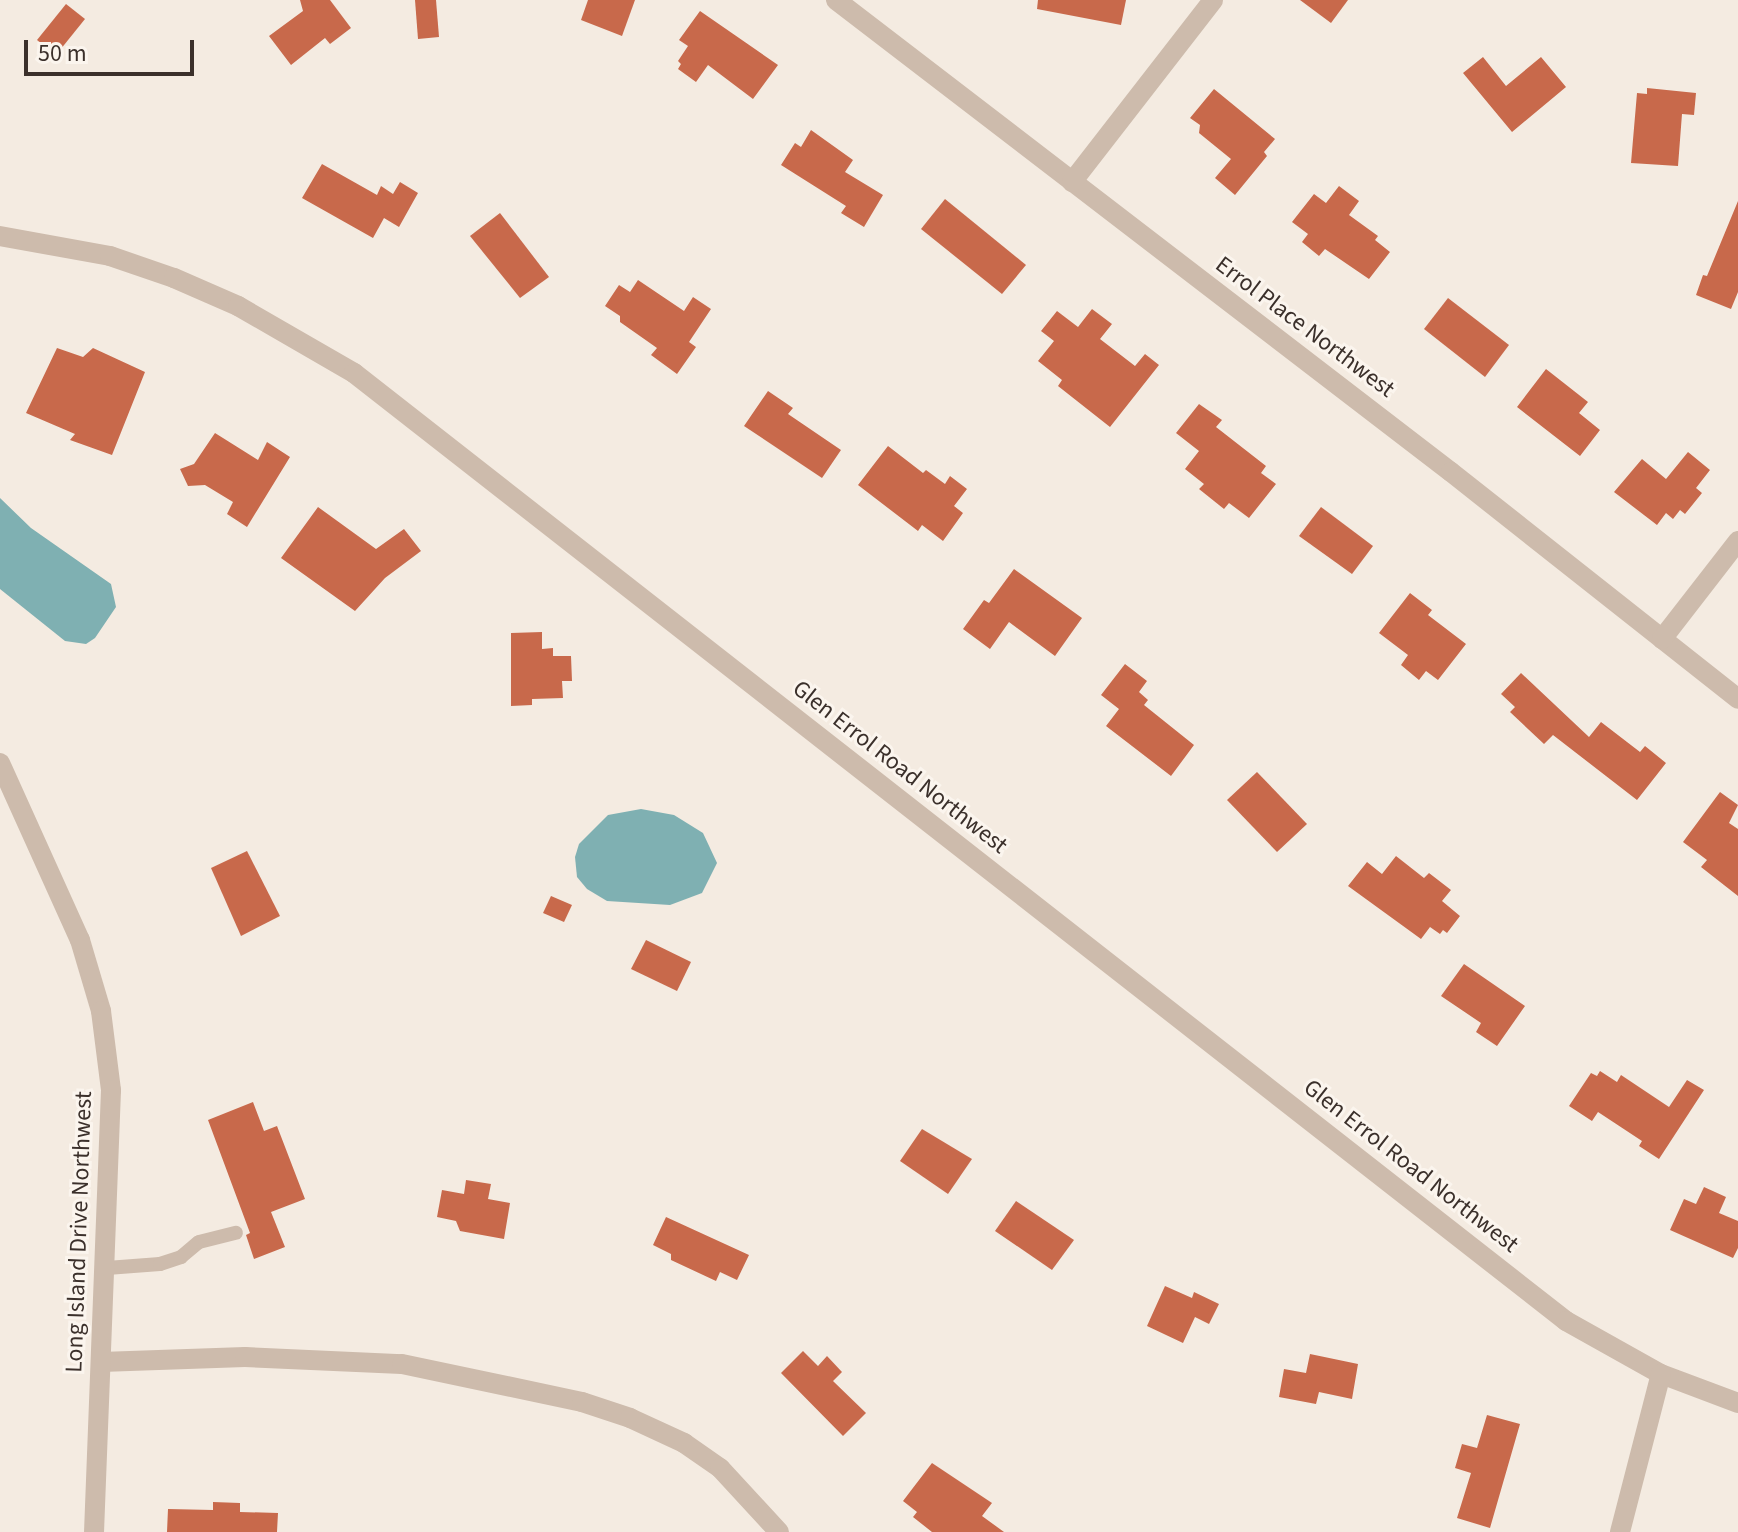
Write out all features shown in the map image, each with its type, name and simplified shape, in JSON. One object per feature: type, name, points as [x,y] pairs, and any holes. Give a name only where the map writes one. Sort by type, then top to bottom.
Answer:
[{"type":"street","name":"Errol Place Northwest","points":[[836,0],[1738,699]]},
{"type":"street","points":[[1072,182],[1213,0]]},
{"type":"street","name":"Glen Errol Road Northwest","points":[[0,236],[110,256],[174,278],[250,312],[354,373],[1566,1321],[1661,1374],[1738,1403]]},
{"type":"street","points":[[1662,639],[1738,541]]},
{"type":"street","name":"Long Island Drive Northwest","points":[[0,763],[80,940],[101,1011],[111,1090],[107,1268],[94,1532]]},
{"type":"street","points":[[101,1362],[245,1357],[402,1364],[582,1402],[630,1418],[684,1443],[720,1468],[779,1532]]},
{"type":"street","points":[[1620,1532],[1661,1374]]},
{"type":"lane","points":[[107,1268],[160,1264],[181,1257],[199,1242],[236,1233]]},
{"type":"water","points":[[0,498],[31,528],[111,584],[116,607],[95,638],[86,644],[65,641],[0,589]]},
{"type":"water","points":[[641,809],[674,815],[703,833],[717,863],[702,893],[670,905],[607,901],[587,889],[577,877],[575,857],[579,844],[608,815]]},
{"type":"building","points":[[300,0],[330,0],[351,28],[330,44],[325,38],[291,65],[269,36],[303,11]]},
{"type":"building","points":[[415,0],[436,0],[439,37],[418,39]]},
{"type":"building","points":[[588,0],[635,0],[622,36],[581,20]]},
{"type":"building","points":[[1038,0],[1126,0],[1121,25],[1037,9]]},
{"type":"building","points":[[1300,0],[1348,0],[1331,23]]},
{"type":"building","points":[[66,4],[85,19],[56,55],[37,40]]},
{"type":"building","points":[[700,11],[778,65],[753,99],[708,65],[696,82],[678,69],[681,64],[678,61],[688,46],[679,40]]},
{"type":"building","points":[[1483,57],[1506,86],[1541,57],[1566,87],[1512,132],[1463,73]]},
{"type":"building","points":[[1647,88],[1696,93],[1694,115],[1682,114],[1678,166],[1631,163],[1637,93],[1647,94]]},
{"type":"building","points":[[1214,89],[1275,139],[1264,152],[1267,156],[1235,195],[1215,178],[1231,159],[1199,133],[1200,125],[1190,118]]},
{"type":"building","points":[[811,130],[853,160],[845,172],[883,195],[864,227],[841,213],[846,206],[781,165],[795,143],[801,147]]},
{"type":"building","points":[[322,164],[377,195],[381,186],[393,194],[400,182],[418,193],[399,227],[384,218],[373,238],[302,198]]},
{"type":"building","points":[[1339,186],[1359,201],[1349,215],[1378,236],[1375,240],[1390,252],[1369,279],[1325,249],[1319,256],[1302,242],[1308,234],[1292,222],[1314,194],[1326,203]]},
{"type":"building","points":[[945,199],[1026,265],[1002,294],[921,229]]},
{"type":"building","points":[[1738,201],[1738,292],[1731,309],[1696,295]]},
{"type":"building","points":[[500,213],[549,277],[520,298],[470,236]]},
{"type":"building","points":[[638,280],[684,311],[693,297],[711,309],[689,342],[696,347],[677,374],[651,355],[657,348],[620,322],[620,316],[605,306],[619,285],[630,292]]},
{"type":"building","points":[[1448,298],[1509,345],[1485,377],[1424,329]]},
{"type":"building","points":[[1092,309],[1112,324],[1100,339],[1135,366],[1145,354],[1159,365],[1110,427],[1058,386],[1062,380],[1038,361],[1054,341],[1041,331],[1057,311],[1078,327]]},
{"type":"building","points":[[57,348],[83,357],[93,348],[145,372],[112,455],[70,440],[75,434],[26,413]]},
{"type":"building","points":[[1546,369],[1588,402],[1579,413],[1600,430],[1580,456],[1517,407]]},
{"type":"building","points":[[768,391],[793,408],[788,414],[841,450],[822,478],[744,426]]},
{"type":"building","points":[[1199,404],[1222,420],[1216,427],[1266,466],[1261,473],[1276,484],[1249,518],[1229,503],[1224,509],[1199,489],[1204,484],[1185,469],[1199,451],[1176,433]]},
{"type":"building","points":[[215,433],[258,460],[267,442],[290,457],[247,527],[227,514],[233,502],[205,485],[188,486],[180,469],[194,464]]},
{"type":"building","points":[[888,446],[923,473],[926,470],[945,484],[950,476],[967,489],[954,506],[963,513],[943,541],[922,525],[918,531],[858,485]]},
{"type":"building","points":[[1688,452],[1710,470],[1696,488],[1702,493],[1685,514],[1680,510],[1673,519],[1666,513],[1657,525],[1614,492],[1642,459],[1666,479]]},
{"type":"building","points":[[318,507],[376,549],[404,529],[421,551],[385,578],[355,611],[281,558]]},
{"type":"building","points":[[1321,507],[1373,546],[1352,574],[1299,536]]},
{"type":"building","points":[[1014,569],[1082,618],[1055,656],[1009,622],[990,649],[963,629],[984,600],[989,603]]},
{"type":"building","points":[[1410,593],[1432,610],[1428,615],[1466,644],[1438,680],[1426,671],[1419,680],[1401,665],[1408,655],[1379,633]]},
{"type":"building","points":[[542,632],[542,649],[553,648],[553,656],[571,656],[572,681],[562,681],[563,698],[532,699],[532,705],[511,706],[511,633]]},
{"type":"building","points":[[1125,664],[1147,681],[1139,692],[1148,700],[1144,705],[1194,745],[1171,776],[1106,726],[1119,709],[1101,695]]},
{"type":"building","points":[[1521,673],[1589,737],[1601,722],[1640,752],[1645,746],[1666,763],[1637,800],[1553,735],[1544,744],[1510,712],[1515,707],[1501,694]]},
{"type":"building","points":[[1257,772],[1307,824],[1277,852],[1227,800]]},
{"type":"building","points":[[1720,792],[1738,805],[1729,823],[1738,829],[1738,896],[1701,867],[1707,860],[1683,842]]},
{"type":"building","points":[[247,851],[280,916],[241,936],[211,868]]},
{"type":"building","points":[[1396,856],[1424,878],[1429,873],[1451,890],[1442,901],[1460,916],[1447,933],[1443,930],[1440,934],[1430,927],[1421,939],[1348,886],[1367,862],[1382,874]]},
{"type":"building","points":[[551,896],[572,905],[564,922],[543,913]]},
{"type":"building","points":[[646,940],[691,962],[677,991],[631,969]]},
{"type":"building","points":[[1464,964],[1525,1006],[1497,1046],[1476,1032],[1481,1023],[1441,996]]},
{"type":"building","points":[[1600,1071],[1617,1082],[1621,1075],[1669,1107],[1687,1080],[1704,1090],[1659,1159],[1639,1146],[1642,1141],[1598,1112],[1592,1121],[1569,1106],[1591,1073],[1597,1076]]},
{"type":"building","points":[[253,1102],[264,1131],[277,1126],[305,1199],[271,1212],[285,1247],[254,1259],[246,1235],[250,1233],[208,1120]]},
{"type":"building","points":[[922,1129],[972,1159],[948,1194],[900,1161]]},
{"type":"building","points":[[466,1180],[491,1184],[488,1199],[510,1203],[504,1239],[460,1231],[456,1221],[437,1217],[442,1190],[464,1194]]},
{"type":"building","points":[[1704,1187],[1726,1197],[1719,1213],[1738,1221],[1738,1248],[1733,1258],[1670,1230],[1684,1199],[1696,1204]]},
{"type":"building","points":[[1016,1201],[1074,1240],[1052,1270],[995,1231]]},
{"type":"building","points":[[666,1217],[749,1255],[737,1280],[720,1272],[716,1281],[671,1260],[671,1254],[653,1245]]},
{"type":"building","points":[[1165,1286],[1192,1298],[1194,1292],[1219,1304],[1209,1324],[1195,1317],[1183,1343],[1147,1326]]},
{"type":"building","points":[[803,1351],[818,1366],[827,1356],[842,1372],[833,1381],[866,1413],[843,1436],[781,1373]]},
{"type":"building","points":[[1310,1354],[1358,1364],[1352,1399],[1319,1392],[1316,1404],[1279,1397],[1284,1369],[1306,1373]]},
{"type":"building","points":[[1487,1415],[1520,1424],[1490,1528],[1457,1518],[1471,1473],[1455,1468],[1462,1444],[1477,1448]]},
{"type":"building","points":[[932,1463],[992,1503],[982,1516],[1004,1532],[932,1532],[913,1517],[917,1512],[903,1501]]},
{"type":"building","points":[[213,1502],[240,1503],[240,1512],[278,1513],[277,1532],[167,1532],[168,1509],[213,1510]]}]
